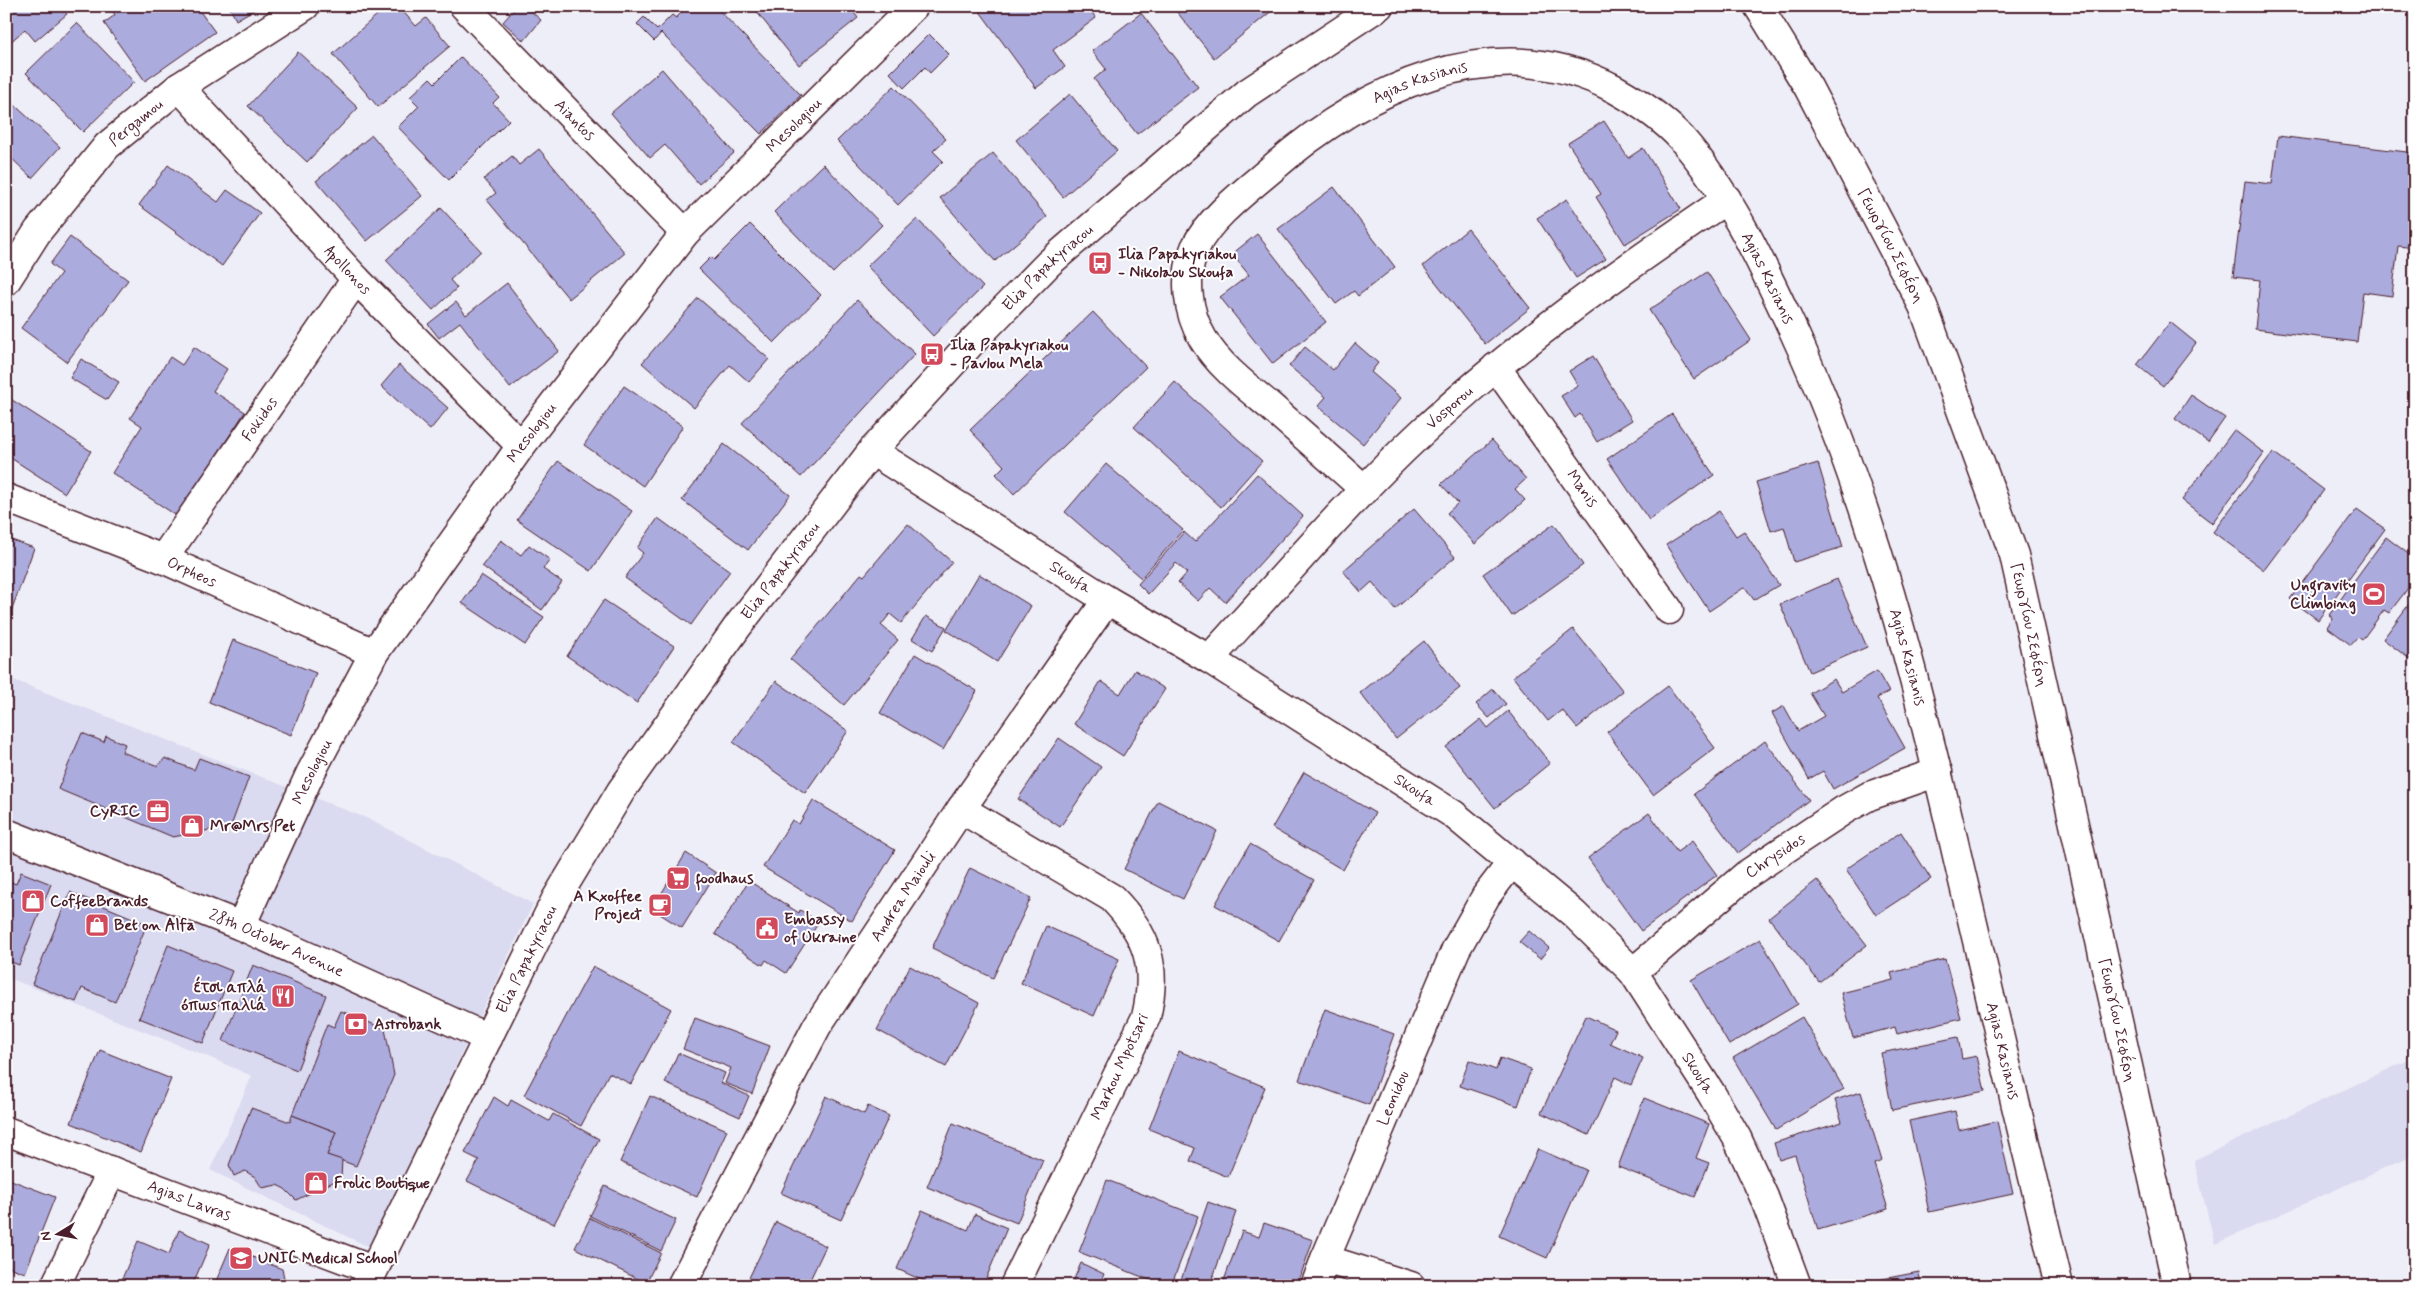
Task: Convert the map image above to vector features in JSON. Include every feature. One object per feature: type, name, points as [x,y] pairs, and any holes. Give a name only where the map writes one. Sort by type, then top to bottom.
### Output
[{"type":"street","name":"Pergamou","points":[[6,281],[38,230],[107,146],[179,88],[305,6]]},
{"type":"street","name":"Aiantos","points":[[464,6],[685,233]]},
{"type":"street","name":"Mesologiou","points":[[241,926],[310,774],[374,653],[521,446],[685,233],[914,6]]},
{"type":"street","name":"Elia Papakyriacou","points":[[370,1278],[556,899],[621,791],[738,626],[872,450],[1049,262],[1247,93],[1379,6]]},
{"type":"street","name":"Γεωργίου Σεφέρη","points":[[1758,6],[1808,87],[1924,306],[2014,555],[2177,1286]]},
{"type":"street","name":"Agias Kasianis","points":[[1366,490],[1250,389],[1219,359],[1202,339],[1188,295],[1187,279],[1197,242],[1208,228],[1240,196],[1295,148],[1341,116],[1390,90],[1420,78],[1450,70],[1481,65],[1538,65],[1570,71],[1604,84],[1662,118],[1683,140],[1727,199],[1766,272],[1810,368],[1844,454],[1886,573],[1938,772],[2059,1286]]},
{"type":"street","name":"Apollonos","points":[[179,88],[356,279],[521,446]]},
{"type":"street","name":"Vosporou","points":[[1209,659],[1420,433],[1496,367],[1604,283],[1727,199]]},
{"type":"street","name":"Fokidos","points":[[163,559],[356,279]]},
{"type":"street","name":"Manis","points":[[1496,367],[1669,610]]},
{"type":"street","name":"Skoufa","points":[[872,450],[1107,600],[1209,659],[1453,814],[1574,914],[1632,972],[1712,1093],[1737,1138],[1764,1197],[1797,1286]]},
{"type":"street","name":"Orpheos","points":[[6,498],[163,559],[374,653]]},
{"type":"street","name":"Andrea Maiouli","points":[[681,1286],[816,1026],[961,809],[1107,600]]},
{"type":"street","name":"Chrysidos","points":[[1632,972],[1746,875],[1844,810],[1877,793],[1938,772]]},
{"type":"street","name":"Markou Mpotsari","points":[[961,809],[1112,898],[1128,915],[1138,930],[1147,948],[1151,965],[1151,998],[1146,1017],[1014,1286]]},
{"type":"street","name":"28th October Avenue","points":[[6,833],[241,926],[488,1038]]},
{"type":"street","name":"Leonidou","points":[[1315,1286],[1456,949],[1486,896],[1512,862]]},
{"type":"street","name":"Agias Lavras","points":[[6,1131],[112,1171],[370,1278]]},
{"type":"street","points":[[55,1286],[112,1171]]},
{"type":"street","points":[[1325,1259],[1411,1286]]},
{"type":"shaded area","points":[[6,677],[371,820],[533,904],[369,1247],[210,1170],[252,1076],[204,1055],[6,977]]},
{"type":"shaded area","points":[[2415,1057],[2415,1154],[2215,1244],[2194,1160]]},
{"type":"building","points":[[6,6],[60,6],[67,14],[35,41],[25,29],[6,46]]},
{"type":"building","points":[[109,6],[196,6],[215,32],[145,81],[104,23],[115,15]]},
{"type":"building","points":[[229,6],[260,6],[236,20]]},
{"type":"building","points":[[387,6],[398,6],[416,26],[426,18],[450,46],[378,107],[333,54]]},
{"type":"building","points":[[517,6],[525,6],[541,20],[524,41],[503,22]]},
{"type":"building","points":[[688,6],[715,6],[801,95],[761,134],[661,33],[654,41],[637,24],[644,17],[657,30],[672,15],[676,18]]},
{"type":"building","points":[[762,6],[849,6],[858,18],[799,65],[756,11]]},
{"type":"building","points":[[976,6],[1087,6],[1096,18],[1053,50],[1065,67],[1036,88]]},
{"type":"building","points":[[1172,6],[1272,6],[1274,9],[1214,58]]},
{"type":"building","points":[[1141,13],[1198,87],[1137,134],[1094,79],[1106,69],[1092,51]]},
{"type":"building","points":[[77,23],[134,82],[83,132],[26,73]]},
{"type":"building","points":[[929,34],[949,54],[930,73],[925,67],[904,88],[890,73]]},
{"type":"building","points":[[298,52],[358,108],[307,162],[248,106]]},
{"type":"building","points":[[461,57],[499,97],[493,103],[509,120],[449,180],[398,127],[419,106],[410,97],[430,78],[435,83]]},
{"type":"building","points":[[662,69],[734,153],[699,184],[665,145],[650,158],[611,113]]},
{"type":"building","points":[[894,86],[946,139],[933,151],[943,161],[898,205],[837,141]]},
{"type":"building","points":[[1070,94],[1117,151],[1063,197],[1016,140]]},
{"type":"building","points":[[6,97],[60,147],[32,178],[6,153]]},
{"type":"building","points":[[1604,121],[1628,158],[1643,148],[1681,209],[1625,244],[1596,197],[1601,194],[1568,143]]},
{"type":"building","points":[[372,135],[422,196],[367,241],[316,181]]},
{"type":"building","points":[[2278,136],[2415,153],[2415,248],[2398,246],[2392,296],[2363,292],[2357,342],[2255,329],[2260,280],[2233,277],[2245,181],[2272,184]]},
{"type":"building","points":[[539,149],[625,253],[569,299],[487,200],[496,193],[484,179],[512,156],[519,165]]},
{"type":"building","points":[[993,153],[1047,217],[995,261],[940,198]]},
{"type":"building","points":[[823,164],[882,225],[833,273],[774,212]]},
{"type":"building","points":[[168,165],[218,202],[227,190],[260,213],[222,266],[139,205]]},
{"type":"building","points":[[1334,187],[1395,267],[1358,296],[1354,291],[1336,304],[1278,229]]},
{"type":"building","points":[[1567,199],[1606,259],[1576,278],[1537,218]]},
{"type":"building","points":[[441,208],[481,251],[450,280],[457,288],[433,310],[386,260]]},
{"type":"building","points":[[6,216],[12,220],[6,229]]},
{"type":"building","points":[[917,219],[983,287],[933,336],[867,266]]},
{"type":"building","points":[[750,224],[821,295],[774,343],[699,269],[711,257],[714,260]]},
{"type":"building","points":[[1468,229],[1530,308],[1485,344],[1423,266]]},
{"type":"building","points":[[1257,234],[1326,322],[1273,364],[1220,297],[1249,275],[1232,254]]},
{"type":"building","points":[[70,237],[128,280],[67,362],[21,328],[61,273],[50,264]]},
{"type":"building","points":[[1707,272],[1751,340],[1694,379],[1649,310]]},
{"type":"building","points":[[507,283],[559,351],[510,388],[460,322],[439,338],[428,324],[456,302],[466,315]]},
{"type":"building","points":[[698,298],[769,359],[749,382],[730,365],[694,408],[642,363]]},
{"type":"building","points":[[857,300],[915,354],[801,477],[742,423]]},
{"type":"building","points":[[1093,312],[1146,367],[1014,494],[996,474],[1004,466],[970,430]]},
{"type":"building","points":[[2170,322],[2196,343],[2163,386],[2137,365]]},
{"type":"building","points":[[1355,343],[1378,363],[1371,372],[1401,398],[1363,444],[1318,406],[1326,397],[1289,366],[1305,347],[1333,370]]},
{"type":"building","points":[[194,347],[227,369],[213,391],[245,412],[177,516],[112,473],[142,426],[130,418],[170,357],[182,365]]},
{"type":"building","points":[[1593,356],[1632,420],[1597,442],[1580,414],[1575,418],[1561,396],[1578,386],[1569,371]]},
{"type":"building","points":[[81,359],[119,382],[107,400],[70,378]]},
{"type":"building","points":[[399,365],[448,408],[430,430],[381,386]]},
{"type":"building","points":[[1175,382],[1262,461],[1221,507],[1134,427]]},
{"type":"building","points":[[624,386],[683,426],[643,486],[584,445]]},
{"type":"building","points":[[2191,395],[2225,418],[2208,442],[2175,419]]},
{"type":"building","points":[[6,396],[91,451],[65,493],[6,455]]},
{"type":"building","points":[[1672,414],[1714,475],[1649,520],[1607,459]]},
{"type":"building","points":[[2234,430],[2264,453],[2212,523],[2182,500]]},
{"type":"building","points":[[1492,440],[1526,479],[1515,489],[1525,500],[1475,544],[1447,513],[1458,503],[1441,484]]},
{"type":"building","points":[[724,444],[790,495],[748,550],[682,500]]},
{"type":"building","points":[[2273,452],[2324,490],[2264,570],[2213,532]]},
{"type":"building","points":[[558,461],[632,511],[591,571],[517,520]]},
{"type":"building","points":[[1818,463],[1843,547],[1794,562],[1784,527],[1771,531],[1756,482]]},
{"type":"building","points":[[1106,464],[1183,530],[1141,578],[1065,512]]},
{"type":"building","points":[[1257,474],[1303,516],[1225,602],[1210,588],[1198,601],[1178,583],[1187,573],[1176,563],[1148,594],[1138,584],[1184,532],[1195,542]]},
{"type":"building","points":[[1414,509],[1455,557],[1395,609],[1372,582],[1361,592],[1343,571]]},
{"type":"building","points":[[2357,509],[2385,529],[2318,620],[2290,599]]},
{"type":"building","points":[[1719,511],[1736,536],[1744,531],[1779,585],[1754,600],[1745,587],[1709,611],[1666,545]]},
{"type":"building","points":[[658,518],[730,571],[691,625],[625,578],[643,553],[637,548]]},
{"type":"building","points":[[908,524],[952,562],[901,623],[890,614],[881,625],[898,640],[844,705],[790,659],[861,574],[864,576]]},
{"type":"building","points":[[1554,524],[1583,565],[1512,616],[1483,574]]},
{"type":"building","name":"Ungravity Climbing","points":[[2386,537],[2415,559],[2415,579],[2389,613],[2384,610],[2362,640],[2358,637],[2351,645],[2327,627],[2333,618],[2329,615]]},
{"type":"building","points":[[6,538],[34,548],[8,620],[6,620]]},
{"type":"building","points":[[501,540],[521,555],[529,545],[550,560],[543,569],[562,582],[542,610],[482,566]]},
{"type":"building","points":[[979,574],[1031,606],[997,662],[946,630]]},
{"type":"building","points":[[481,575],[544,617],[525,645],[462,603]]},
{"type":"building","points":[[1837,579],[1867,647],[1810,672],[1780,604]]},
{"type":"building","points":[[2415,596],[2415,663],[2383,639]]},
{"type":"building","points":[[604,600],[674,646],[637,703],[567,656]]},
{"type":"building","points":[[926,616],[946,627],[932,651],[912,639]]},
{"type":"building","points":[[1573,629],[1623,691],[1577,728],[1562,710],[1548,721],[1513,677]]},
{"type":"building","points":[[233,640],[316,673],[291,735],[209,702]]},
{"type":"building","points":[[1424,641],[1460,688],[1396,739],[1360,693]]},
{"type":"building","points":[[915,654],[977,691],[943,750],[880,713]]},
{"type":"building","points":[[1135,670],[1165,689],[1123,756],[1074,724],[1101,681],[1120,694]]},
{"type":"building","points":[[1877,671],[1889,692],[1877,698],[1905,748],[1833,789],[1823,771],[1809,779],[1772,713],[1784,706],[1798,731],[1824,716],[1810,693],[1834,679],[1842,692]]},
{"type":"building","points":[[776,681],[848,731],[805,793],[733,742]]},
{"type":"building","points":[[1668,686],[1715,748],[1653,795],[1607,732]]},
{"type":"building","points":[[1493,689],[1506,704],[1489,718],[1476,704]]},
{"type":"building","points":[[1508,711],[1550,763],[1495,808],[1446,747],[1481,719],[1488,728]]},
{"type":"building","points":[[82,733],[104,742],[106,736],[125,744],[122,752],[158,766],[165,758],[194,770],[199,758],[249,777],[231,826],[173,837],[58,789]]},
{"type":"building","points":[[1059,738],[1101,767],[1060,827],[1018,799]]},
{"type":"building","points":[[1765,741],[1809,800],[1738,853],[1694,794]]},
{"type":"building","points":[[1304,772],[1375,813],[1343,870],[1272,828]]},
{"type":"building","points":[[813,800],[895,850],[852,921],[763,867],[792,820],[799,824]]},
{"type":"building","points":[[1158,801],[1217,831],[1183,899],[1124,869]]},
{"type":"building","points":[[1649,813],[1677,852],[1692,841],[1717,875],[1641,931],[1588,858]]},
{"type":"building","points":[[1901,832],[1931,879],[1876,915],[1846,869]]},
{"type":"building","points":[[1250,844],[1314,880],[1279,941],[1215,905]]},
{"type":"building","points":[[686,853],[716,873],[682,928],[652,909]]},
{"type":"building","points":[[970,868],[1031,898],[993,978],[932,948]]},
{"type":"building","points":[[21,872],[51,884],[19,965],[6,960],[6,880],[16,884]]},
{"type":"building","points":[[1817,880],[1867,945],[1819,982],[1769,918]]},
{"type":"building","name":"Embassy of Ukraine","points":[[749,881],[799,913],[800,910],[819,922],[786,973],[766,960],[763,965],[715,934]]},
{"type":"building","points":[[70,892],[147,924],[115,1002],[82,988],[76,1002],[32,984]]},
{"type":"building","points":[[1046,926],[1119,959],[1094,1016],[1021,983]]},
{"type":"building","points":[[1529,931],[1549,948],[1540,959],[1519,942]]},
{"type":"building","points":[[1760,939],[1798,1004],[1729,1045],[1691,980]]},
{"type":"building","points":[[168,945],[232,971],[203,1043],[139,1018]]},
{"type":"building","points":[[1945,959],[1961,1018],[1897,1034],[1895,1027],[1853,1038],[1841,993],[1893,980],[1891,973]]},
{"type":"building","points":[[253,965],[326,995],[297,1070],[223,1041]]},
{"type":"building","points":[[593,966],[671,1009],[631,1084],[609,1073],[581,1126],[524,1095]]},
{"type":"building","points":[[910,966],[979,1003],[946,1067],[877,1030]]},
{"type":"building","points":[[1325,1009],[1394,1034],[1369,1105],[1299,1080]]},
{"type":"building","points":[[341,1011],[385,1029],[394,1075],[356,1166],[327,1155],[336,1132],[292,1115],[327,1024],[334,1027]]},
{"type":"building","points":[[1586,1016],[1616,1030],[1610,1043],[1643,1058],[1631,1085],[1615,1077],[1589,1135],[1541,1113]]},
{"type":"building","points":[[1802,1017],[1844,1089],[1776,1130],[1733,1058]]},
{"type":"building","points":[[695,1018],[770,1046],[752,1094],[725,1083],[731,1068],[683,1049]]},
{"type":"building","points":[[1958,1037],[1962,1059],[1977,1056],[1985,1091],[1892,1110],[1881,1053]]},
{"type":"building","points":[[100,1050],[171,1079],[141,1152],[71,1123]]},
{"type":"building","points":[[1179,1051],[1265,1087],[1228,1177],[1190,1161],[1195,1148],[1149,1129]]},
{"type":"building","points":[[678,1053],[725,1073],[721,1083],[749,1096],[740,1117],[665,1083]]},
{"type":"building","points":[[1500,1058],[1531,1069],[1518,1106],[1460,1086],[1469,1060],[1496,1070]]},
{"type":"building","points":[[1861,1092],[1882,1161],[1874,1164],[1888,1209],[1818,1230],[1795,1155],[1779,1160],[1774,1143],[1842,1122],[1835,1100]]},
{"type":"building","points":[[650,1096],[727,1130],[697,1197],[620,1162]]},
{"type":"building","points":[[826,1096],[864,1114],[868,1106],[889,1116],[841,1220],[781,1193]]},
{"type":"building","points":[[494,1097],[508,1106],[511,1100],[549,1121],[553,1114],[599,1139],[554,1224],[467,1181],[479,1160],[465,1153]]},
{"type":"building","points":[[1644,1098],[1709,1124],[1696,1158],[1709,1163],[1695,1197],[1618,1167]]},
{"type":"building","points":[[251,1108],[290,1122],[292,1115],[336,1132],[327,1155],[342,1160],[341,1178],[296,1200],[285,1189],[277,1185],[262,1188],[255,1177],[245,1171],[234,1176],[229,1165]]},
{"type":"building","points":[[1955,1111],[1959,1130],[1997,1121],[2013,1194],[1929,1212],[1909,1121]]},
{"type":"building","points":[[953,1123],[1043,1160],[1017,1223],[927,1187]]},
{"type":"building","points":[[1538,1149],[1586,1170],[1547,1258],[1499,1236]]},
{"type":"building","points":[[6,1178],[55,1197],[25,1273],[6,1266]]},
{"type":"building","points":[[1107,1180],[1198,1216],[1171,1286],[1165,1286],[1079,1252]]},
{"type":"building","points":[[605,1186],[676,1220],[661,1251],[590,1216]]},
{"type":"building","points":[[1208,1202],[1236,1212],[1210,1286],[1179,1286]]},
{"type":"building","points":[[922,1210],[968,1230],[975,1214],[1007,1228],[983,1286],[935,1286],[897,1269]]},
{"type":"building","points":[[590,1218],[661,1253],[646,1283],[575,1248]]},
{"type":"building","points":[[776,1222],[826,1246],[807,1286],[745,1286]]},
{"type":"building","points":[[1264,1223],[1313,1240],[1297,1286],[1222,1286],[1242,1231],[1259,1237]]},
{"type":"building","points":[[179,1230],[210,1244],[192,1286],[119,1286],[138,1241],[169,1254]]},
{"type":"building","name":"UNIC Medical School","points":[[230,1248],[282,1269],[286,1286],[214,1286]]},
{"type":"building","points":[[1081,1263],[1104,1274],[1099,1286],[1071,1286]]},
{"type":"building","points":[[1919,1272],[1921,1286],[1857,1286],[1856,1284]]},
{"type":"building","points":[[2027,1282],[2027,1286],[2009,1286]]},
{"type":"place","name":"Ilia Papakyriakou - Nikolaou Skoufa","points":[[1100,263]]},
{"type":"place","name":"Ilia Papakyriakou - Pavlou Mela","points":[[932,354]]},
{"type":"place","name":"Ungravity Climbing","points":[[2374,594]]},
{"type":"place","name":"CyRIC","points":[[158,811]]},
{"type":"place","name":"Mr@Mrs Pet","points":[[192,826]]},
{"type":"place","name":"foodhaus","points":[[678,878]]},
{"type":"place","name":"CoffeeBrands","points":[[33,901]]},
{"type":"place","name":"A Kxoffee Project","points":[[660,905]]},
{"type":"place","name":"Bet on Alfa","points":[[97,925]]},
{"type":"place","name":"Embassy of Ukraine","points":[[767,928]]},
{"type":"place","name":"έτσι απλά όπωs παλιά","points":[[283,996]]},
{"type":"place","name":"Astrobank","points":[[356,1024]]},
{"type":"place","name":"Frolic Boutique","points":[[316,1183]]},
{"type":"place","name":"UNIC Medical School","points":[[241,1258]]}]
